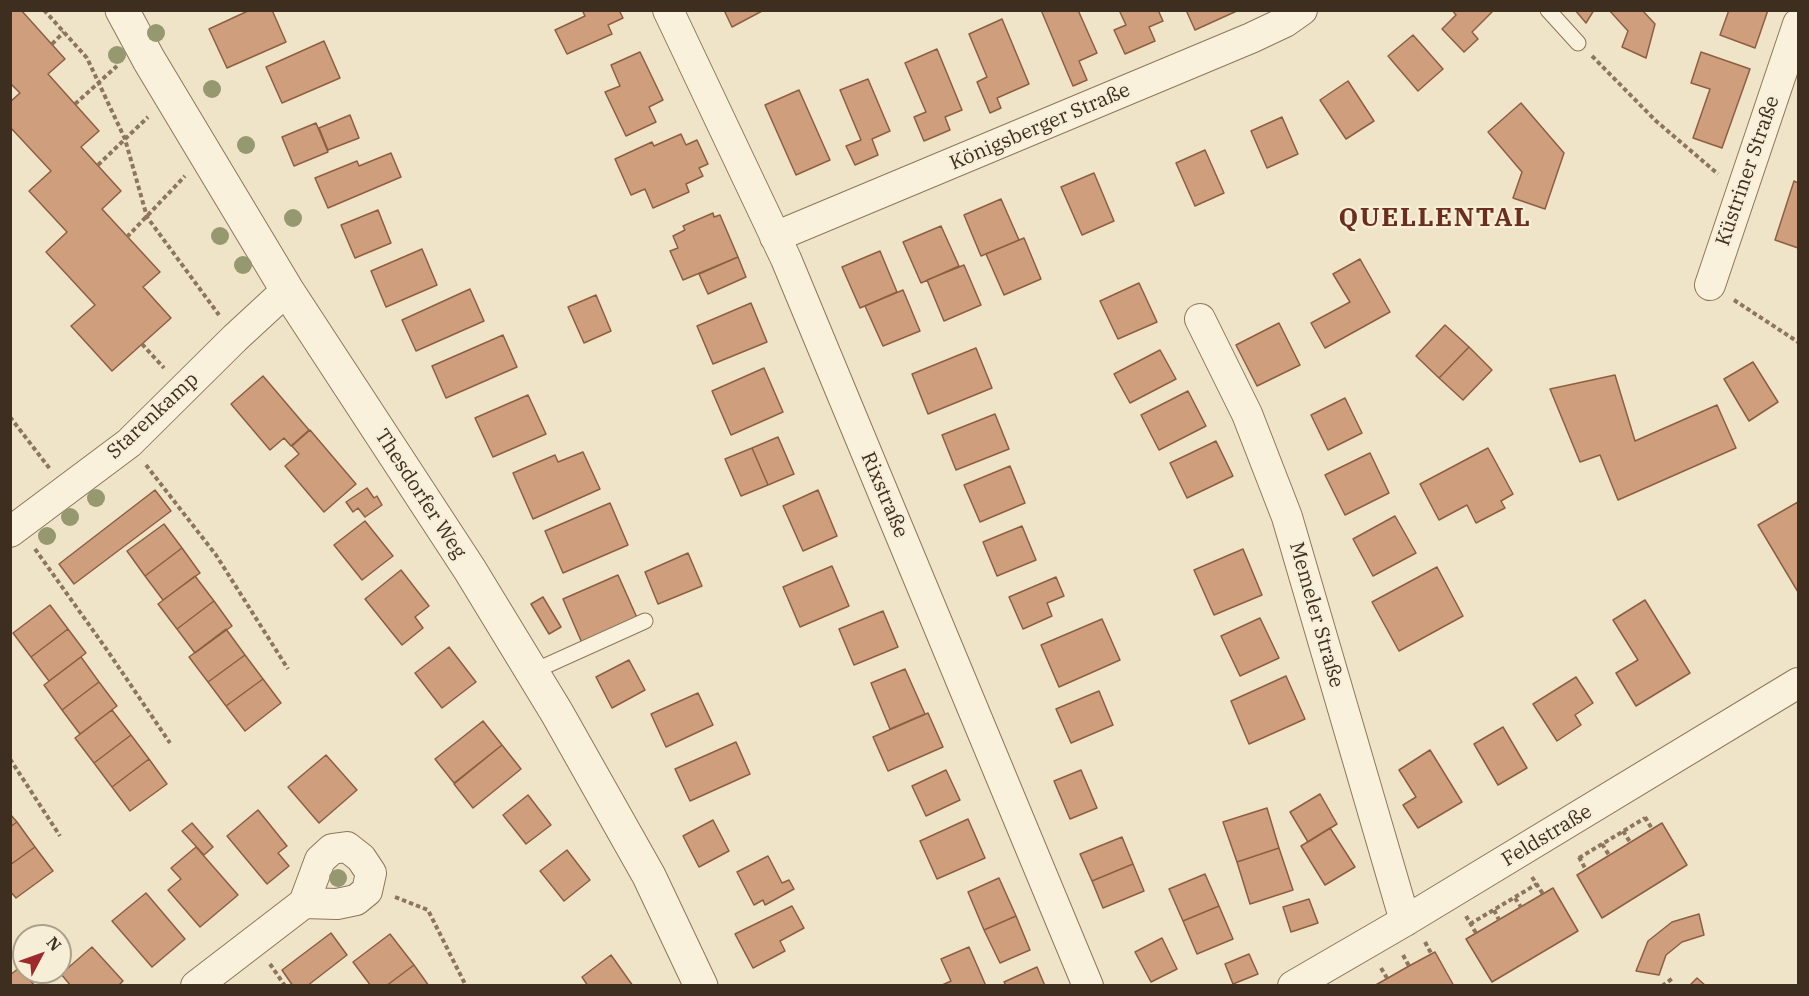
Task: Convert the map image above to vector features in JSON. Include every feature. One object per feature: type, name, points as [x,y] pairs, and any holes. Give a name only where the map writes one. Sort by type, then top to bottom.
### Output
[{"type":"street","name":"Thesdorfer Weg","points":[[122,10],[149,60],[286,290],[470,570],[557,713],[649,876],[701,986]]},
{"type":"street","name":"Rixstraße","points":[[668,10],[791,270],[1088,986]]},
{"type":"street","name":"Königsberger Straße","points":[[776,237],[1251,38],[1285,22],[1302,10]]},
{"type":"street","name":"Küstriner Straße","points":[[1710,285],[1798,24]]},
{"type":"street","name":"Starenkamp","points":[[14,530],[129,443],[286,290]]},
{"type":"street","name":"Memeler Straße","points":[[1200,319],[1247,414],[1287,517],[1405,921]]},
{"type":"street","name":"Feldstraße","points":[[1293,986],[1405,921],[1798,683]]},
{"type":"street","points":[[196,986],[304,903]]},
{"type":"lane","points":[[1548,10],[1578,43]]},
{"type":"lane","points":[[532,672],[645,621]]},
{"type":"path","points":[[44,10],[87,58],[125,140],[147,217],[220,316]]},
{"type":"path","points":[[52,44],[64,32]]},
{"type":"path","points":[[1578,43],[1656,121],[1740,193]]},
{"type":"path","points":[[75,104],[121,62]]},
{"type":"path","points":[[98,165],[156,111]]},
{"type":"path","points":[[127,237],[191,169]]},
{"type":"path","points":[[1710,285],[1798,342]]},
{"type":"path","points":[[142,344],[165,370]]},
{"type":"path","points":[[10,417],[65,492]]},
{"type":"path","points":[[129,443],[216,555],[288,669]]},
{"type":"path","points":[[14,530],[107,650],[170,743]]},
{"type":"path","points":[[10,759],[60,836]]},
{"type":"path","points":[[1579,858],[1646,818]]},
{"type":"path","points":[[1623,831],[1630,843]]},
{"type":"path","points":[[1602,844],[1609,855]]},
{"type":"path","points":[[1470,924],[1537,884]]},
{"type":"path","points":[[393,896],[428,910],[466,986]]},
{"type":"path","points":[[1515,898],[1521,907]]},
{"type":"path","points":[[1494,910],[1499,920]]},
{"type":"path","points":[[1662,986],[1673,978]]},
{"type":"building","points":[[10,10],[21,10],[65,59],[48,74],[99,131],[81,147],[121,191],[102,209],[160,272],[143,287],[171,318],[112,371],[71,326],[95,305],[46,252],[67,232],[29,191],[51,171],[10,127],[10,102],[20,93],[10,83]]},
{"type":"building","points":[[250,10],[272,10],[286,42],[227,68],[209,29]]},
{"type":"building","points":[[582,10],[619,10],[623,18],[608,25],[612,34],[567,54],[555,30],[585,16]]},
{"type":"building","points":[[724,10],[764,10],[732,27]]},
{"type":"building","points":[[1041,10],[1078,10],[1097,53],[1079,61],[1087,80],[1073,86]]},
{"type":"building","points":[[1119,10],[1158,10],[1163,21],[1149,27],[1155,41],[1125,54],[1114,30],[1126,25]]},
{"type":"building","points":[[1186,10],[1239,10],[1195,30]]},
{"type":"building","points":[[1452,10],[1494,10],[1472,32],[1478,39],[1464,52],[1442,29],[1456,15]]},
{"type":"building","points":[[1575,10],[1594,10],[1586,23]]},
{"type":"building","points":[[1609,10],[1642,10],[1655,24],[1646,58],[1622,47],[1628,31]]},
{"type":"building","points":[[1729,10],[1768,10],[1755,48],[1720,35]]},
{"type":"building","points":[[1002,19],[1029,84],[997,98],[1001,108],[990,113],[977,82],[987,77],[969,34]]},
{"type":"building","points":[[1413,35],[1443,69],[1418,91],[1388,56]]},
{"type":"building","points":[[324,41],[340,78],[282,103],[266,67]]},
{"type":"building","points":[[937,49],[962,110],[945,117],[950,130],[924,141],[914,117],[926,112],[905,63]]},
{"type":"building","points":[[640,52],[663,100],[649,107],[656,122],[626,136],[605,92],[620,86],[611,65]]},
{"type":"building","points":[[1701,52],[1750,69],[1722,148],[1693,138],[1710,89],[1691,83]]},
{"type":"building","points":[[868,79],[890,131],[872,139],[878,155],[855,165],[846,146],[861,140],[840,90]]},
{"type":"building","points":[[1348,81],[1374,121],[1346,139],[1320,100]]},
{"type":"building","points":[[799,90],[830,160],[796,175],[765,105]]},
{"type":"building","points":[[1521,103],[1564,153],[1545,209],[1513,198],[1522,172],[1488,132]]},
{"type":"building","points":[[350,115],[359,138],[328,150],[319,128]]},
{"type":"building","points":[[1282,117],[1298,154],[1267,168],[1251,131]]},
{"type":"building","points":[[316,123],[328,152],[294,166],[282,137]]},
{"type":"building","points":[[681,134],[686,145],[697,140],[708,164],[699,168],[703,176],[686,184],[689,192],[653,208],[645,189],[631,195],[615,159],[652,142],[654,146]]},
{"type":"building","points":[[1205,150],[1224,193],[1195,206],[1176,163]]},
{"type":"building","points":[[391,153],[401,177],[328,208],[315,178],[357,161],[359,166]]},
{"type":"building","points":[[1094,173],[1114,221],[1082,235],[1061,187]]},
{"type":"building","points":[[1794,181],[1798,183],[1798,248],[1775,240]]},
{"type":"building","points":[[1001,199],[1019,240],[981,256],[964,215]]},
{"type":"building","points":[[378,210],[391,243],[355,258],[341,225]]},
{"type":"building","points":[[713,213],[714,217],[720,215],[738,257],[683,280],[670,251],[678,248],[673,236],[685,230],[683,226]]},
{"type":"building","points":[[941,226],[959,266],[921,283],[903,242]]},
{"type":"building","points":[[1024,238],[1041,279],[1004,295],[986,254]]},
{"type":"building","points":[[422,249],[437,285],[386,307],[371,271]]},
{"type":"building","points":[[880,251],[897,292],[860,308],[842,267]]},
{"type":"building","points":[[738,257],[746,277],[708,294],[699,274]]},
{"type":"building","points":[[1360,259],[1390,312],[1325,348],[1311,323],[1350,302],[1333,274]]},
{"type":"building","points":[[964,265],[981,305],[944,321],[927,280]]},
{"type":"building","points":[[1139,283],[1157,322],[1118,339],[1100,301]]},
{"type":"building","points":[[470,289],[484,321],[416,351],[402,320]]},
{"type":"building","points":[[903,290],[920,331],[883,346],[865,306]]},
{"type":"building","points":[[596,295],[611,331],[584,343],[568,307]]},
{"type":"building","points":[[751,303],[767,342],[713,364],[697,326]]},
{"type":"building","points":[[1279,323],[1300,365],[1257,386],[1236,345]]},
{"type":"building","points":[[1445,325],[1469,347],[1439,378],[1416,356]]},
{"type":"building","points":[[503,335],[517,367],[446,398],[432,366]]},
{"type":"building","points":[[1469,347],[1492,370],[1463,400],[1439,378]]},
{"type":"building","points":[[976,348],[992,388],[928,414],[912,374]]},
{"type":"building","points":[[1160,350],[1176,379],[1130,403],[1114,374]]},
{"type":"building","points":[[1753,362],[1778,402],[1749,421],[1724,379]]},
{"type":"building","points":[[764,368],[783,412],[731,435],[712,391]]},
{"type":"building","points":[[1615,375],[1635,441],[1717,405],[1736,448],[1618,500],[1600,455],[1580,462],[1550,389]]},
{"type":"building","points":[[263,376],[309,430],[291,446],[284,438],[270,450],[231,404]]},
{"type":"building","points":[[1188,391],[1206,426],[1159,450],[1141,415]]},
{"type":"building","points":[[528,395],[546,434],[493,457],[475,418]]},
{"type":"building","points":[[1345,398],[1362,433],[1328,450],[1311,415]]},
{"type":"building","points":[[995,414],[1009,449],[956,470],[942,435]]},
{"type":"building","points":[[310,430],[356,484],[324,512],[285,466],[299,454],[292,446]]},
{"type":"building","points":[[778,437],[794,474],[768,485],[752,448]]},
{"type":"building","points":[[1216,441],[1233,476],[1187,498],[1170,463]]},
{"type":"building","points":[[752,448],[768,485],[741,496],[725,459]]},
{"type":"building","points":[[1488,448],[1513,494],[1501,501],[1505,508],[1476,523],[1467,505],[1439,520],[1420,484]]},
{"type":"building","points":[[583,452],[600,489],[533,519],[513,473],[555,455],[558,462]]},
{"type":"building","points":[[1370,453],[1389,493],[1345,515],[1325,475]]},
{"type":"building","points":[[1010,466],[1025,503],[980,522],[964,485]]},
{"type":"building","points":[[367,488],[374,498],[377,496],[382,505],[365,517],[358,508],[353,512],[346,502]]},
{"type":"building","points":[[155,490],[171,511],[74,584],[59,564]]},
{"type":"building","points":[[818,490],[837,536],[803,551],[783,506]]},
{"type":"building","points":[[1798,502],[1798,592],[1758,525]]},
{"type":"building","points":[[610,503],[628,545],[563,573],[545,531]]},
{"type":"building","points":[[1395,516],[1416,553],[1373,576],[1353,539]]},
{"type":"building","points":[[365,521],[393,556],[362,580],[334,545]]},
{"type":"building","points":[[164,524],[182,548],[145,576],[127,551]]},
{"type":"building","points":[[1022,526],[1036,560],[997,576],[983,542]]},
{"type":"building","points":[[182,548],[200,573],[163,600],[145,576]]},
{"type":"building","points":[[1243,549],[1262,595],[1214,615],[1194,570]]},
{"type":"building","points":[[688,553],[702,586],[658,604],[645,572]]},
{"type":"building","points":[[832,566],[849,606],[800,627],[783,587]]},
{"type":"building","points":[[1437,567],[1463,616],[1399,651],[1372,602]]},
{"type":"building","points":[[401,570],[429,606],[415,617],[423,628],[402,645],[365,599]]},
{"type":"building","points":[[618,575],[638,620],[582,643],[563,599]]},
{"type":"building","points":[[195,576],[214,601],[177,629],[158,604]]},
{"type":"building","points":[[1056,577],[1064,596],[1047,603],[1052,616],[1023,629],[1009,597]]},
{"type":"building","points":[[543,597],[561,627],[549,634],[531,604]]},
{"type":"building","points":[[1645,600],[1690,673],[1636,706],[1616,673],[1638,660],[1613,620]]},
{"type":"building","points":[[214,601],[232,626],[195,653],[177,629]]},
{"type":"building","points":[[50,605],[68,629],[31,657],[13,633]]},
{"type":"building","points":[[883,611],[898,647],[854,665],[839,629]]},
{"type":"building","points":[[1260,618],[1279,658],[1240,676],[1221,636]]},
{"type":"building","points":[[1102,619],[1120,660],[1059,687],[1041,645]]},
{"type":"building","points":[[68,629],[86,653],[49,681],[31,657]]},
{"type":"building","points":[[226,629],[245,655],[208,682],[189,657]]},
{"type":"building","points":[[449,647],[476,682],[442,708],[415,673]]},
{"type":"building","points":[[245,655],[263,679],[226,706],[208,682]]},
{"type":"building","points":[[81,657],[99,682],[62,710],[44,685]]},
{"type":"building","points":[[629,660],[645,690],[612,708],[596,677]]},
{"type":"building","points":[[905,669],[925,714],[890,729],[871,683]]},
{"type":"building","points":[[1286,676],[1305,719],[1249,744],[1231,701]]},
{"type":"building","points":[[1576,677],[1593,703],[1575,715],[1581,725],[1557,741],[1533,704]]},
{"type":"building","points":[[263,679],[281,703],[245,731],[226,706]]},
{"type":"building","points":[[99,682],[117,706],[80,734],[62,710]]},
{"type":"building","points":[[1099,691],[1113,725],[1071,743],[1056,709]]},
{"type":"building","points":[[698,693],[713,725],[666,747],[651,714]]},
{"type":"building","points":[[112,710],[131,735],[94,763],[75,738]]},
{"type":"building","points":[[928,713],[943,747],[888,771],[873,737]]},
{"type":"building","points":[[483,721],[502,745],[454,783],[435,759]]},
{"type":"building","points":[[1503,727],[1527,768],[1498,785],[1474,744]]},
{"type":"building","points":[[131,735],[149,759],[112,787],[94,763]]},
{"type":"building","points":[[736,742],[750,774],[690,801],[675,769]]},
{"type":"building","points":[[502,745],[521,769],[473,808],[454,784]]},
{"type":"building","points":[[1430,750],[1462,802],[1418,828],[1403,805],[1416,797],[1399,770]]},
{"type":"building","points":[[326,755],[357,790],[319,823],[288,787]]},
{"type":"building","points":[[149,759],[167,784],[130,811],[112,787]]},
{"type":"building","points":[[946,770],[960,800],[926,816],[912,786]]},
{"type":"building","points":[[1081,770],[1097,808],[1070,819],[1054,781]]},
{"type":"building","points":[[1320,794],[1337,824],[1308,842],[1290,812]]},
{"type":"building","points":[[528,795],[551,825],[526,844],[503,815]]},
{"type":"building","points":[[1267,808],[1279,848],[1237,862],[1223,822]]},
{"type":"building","points":[[258,810],[287,846],[278,853],[289,866],[267,884],[227,836]]},
{"type":"building","points":[[10,814],[17,822],[10,827]]},
{"type":"building","points":[[968,819],[985,858],[937,879],[920,841]]},
{"type":"building","points":[[713,820],[729,851],[699,867],[683,836]]},
{"type":"building","points":[[17,822],[35,847],[10,865],[10,827]]},
{"type":"building","points":[[192,823],[213,847],[204,855],[182,831]]},
{"type":"building","points":[[1662,823],[1687,865],[1602,918],[1577,875]]},
{"type":"building","points":[[1330,828],[1355,867],[1325,885],[1301,846]]},
{"type":"building","points":[[1122,837],[1133,864],[1092,881],[1080,854]]},
{"type":"building","points":[[35,847],[53,871],[16,898],[10,891],[10,865]]},
{"type":"building","points":[[196,847],[238,895],[200,927],[168,890],[181,879],[171,868]]},
{"type":"building","points":[[1279,848],[1293,890],[1250,904],[1237,862]]},
{"type":"building","points":[[567,850],[590,880],[564,901],[540,871]]},
{"type":"building","points":[[768,856],[782,883],[789,880],[794,889],[765,905],[763,900],[754,905],[737,872]]},
{"type":"building","points":[[1133,864],[1144,891],[1103,908],[1092,881]]},
{"type":"building","points":[[1205,874],[1219,906],[1183,921],[1169,889]]},
{"type":"building","points":[[999,878],[1016,916],[984,930],[968,892]]},
{"type":"building","points":[[1553,888],[1578,931],[1492,982],[1466,939]]},
{"type":"building","points":[[146,893],[185,939],[152,967],[112,921]]},
{"type":"building","points":[[1309,899],[1318,923],[1291,932],[1283,907]]},
{"type":"building","points":[[792,906],[804,928],[780,941],[785,951],[753,968],[735,934]]},
{"type":"building","points":[[1219,906],[1233,939],[1197,954],[1183,921]]},
{"type":"building","points":[[1699,914],[1704,935],[1682,942],[1666,955],[1659,975],[1636,971],[1648,941],[1672,922]]},
{"type":"building","points":[[1016,916],[1030,950],[1000,963],[984,930]]},
{"type":"building","points":[[331,933],[347,955],[307,986],[293,986],[282,970]]},
{"type":"building","points":[[390,934],[414,965],[386,986],[371,986],[353,962]]},
{"type":"building","points":[[1162,938],[1177,969],[1151,982],[1135,952]]},
{"type":"building","points":[[92,947],[123,981],[118,986],[71,986],[72,964]]},
{"type":"building","points":[[969,947],[986,986],[940,986],[951,981],[941,959]]},
{"type":"building","points":[[1435,952],[1454,986],[1374,986],[1409,966]]},
{"type":"building","points":[[1249,954],[1258,974],[1233,984],[1225,964]]},
{"type":"building","points":[[611,955],[633,986],[588,986],[582,977]]},
{"type":"building","points":[[414,965],[429,986],[386,986]]},
{"type":"building","points":[[1037,967],[1045,986],[1006,986],[1004,982]]},
{"type":"building","points":[[12,973],[12,984],[33,984],[35,986],[10,986]]},
{"type":"building","points":[[1697,978],[1706,986],[1693,986],[1691,984]]},
{"type":"district","name":"QUELLENTAL","points":[[1435,218]]}]
